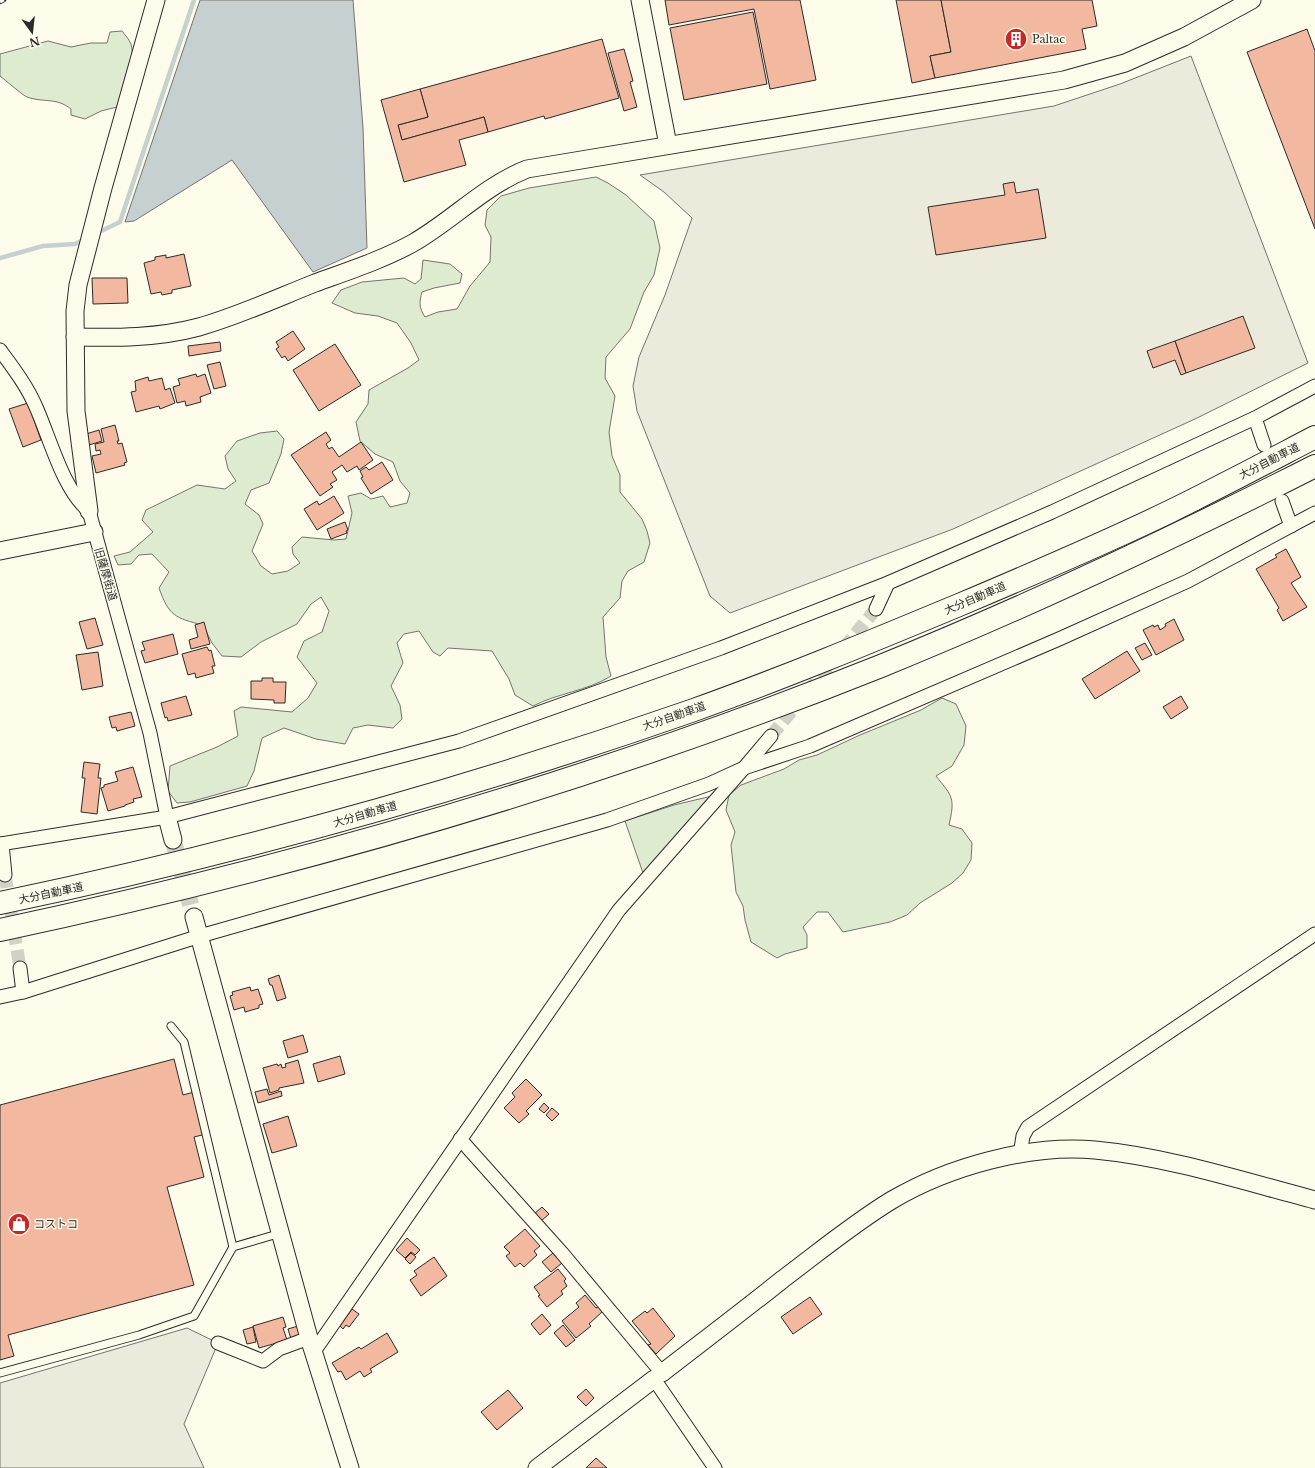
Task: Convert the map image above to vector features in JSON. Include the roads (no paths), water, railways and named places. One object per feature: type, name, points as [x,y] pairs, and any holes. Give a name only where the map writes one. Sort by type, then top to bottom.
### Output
[{"type":"highway","name":"大分自動車道","points":[[0,903],[100,882],[347,819],[524,767],[693,710],[871,642],[1050,566],[1171,511],[1315,437]]},
{"type":"highway","points":[[0,943],[48,931],[174,892],[355,843],[532,792],[703,733],[880,666],[1059,590],[1181,534],[1315,466]]},
{"type":"highway","points":[[0,930],[174,892]]},
{"type":"street","points":[[89,511],[76,411],[76,305],[82,263],[156,0]]},
{"type":"street","points":[[640,0],[668,145]]},
{"type":"street","points":[[75,337],[134,337],[198,327],[382,257],[412,243],[434,230],[482,193],[508,176],[527,169],[1064,80],[1126,63],[1184,37],[1252,0]]},
{"type":"street","points":[[0,350],[23,379],[36,406],[70,488],[78,502],[89,511]]},
{"type":"street","points":[[5,875],[1,844],[167,817],[459,741],[721,648],[888,583],[1052,512],[1256,418],[1315,386]]},
{"type":"street","points":[[1256,418],[1264,445]]},
{"type":"street","points":[[1282,501],[1291,526]]},
{"type":"street","name":"旧薩摩街道","points":[[89,511],[150,733],[167,817]]},
{"type":"street","points":[[0,997],[23,992],[200,936],[607,820],[709,784],[744,768],[810,746],[1059,639],[1188,580],[1315,513]]},
{"type":"street","points":[[0,551],[94,532]]},
{"type":"street","points":[[876,609],[888,583]]},
{"type":"street","points":[[218,1343],[263,1361],[279,1349],[312,1344],[460,1139],[619,910],[744,768],[770,736]]},
{"type":"street","points":[[167,817],[173,840]]},
{"type":"street","points":[[194,916],[312,1344],[350,1468]]},
{"type":"street","points":[[1020,1154],[1023,1136],[1028,1127],[1315,934]]},
{"type":"street","points":[[20,968],[23,992]]},
{"type":"street","points":[[460,1139],[562,1253],[658,1376],[716,1468]]},
{"type":"street","points":[[537,1468],[819,1252],[894,1199],[936,1178],[1003,1157],[1042,1151],[1094,1150],[1156,1160],[1315,1200]]},
{"type":"lane","points":[[0,1373],[139,1335],[194,1316],[233,1247],[184,1042],[171,1026]]},
{"type":"lane","points":[[233,1247],[281,1233]]},
{"type":"waterway","points":[[95,234],[120,222],[194,0]]},
{"type":"waterway","points":[[0,258],[43,246],[75,244],[85,239]]},
{"type":"tunnel","points":[[771,736],[876,609]]},
{"type":"tunnel","points":[[173,840],[194,917]]},
{"type":"tunnel","points":[[5,875],[20,968]]},
{"type":"railway","points":[[0,2],[4,0]]},
{"type":"place","name":"Paltac","points":[[1016,39]]},
{"type":"place","name":"コストコ","points":[[19,1224]]}]
